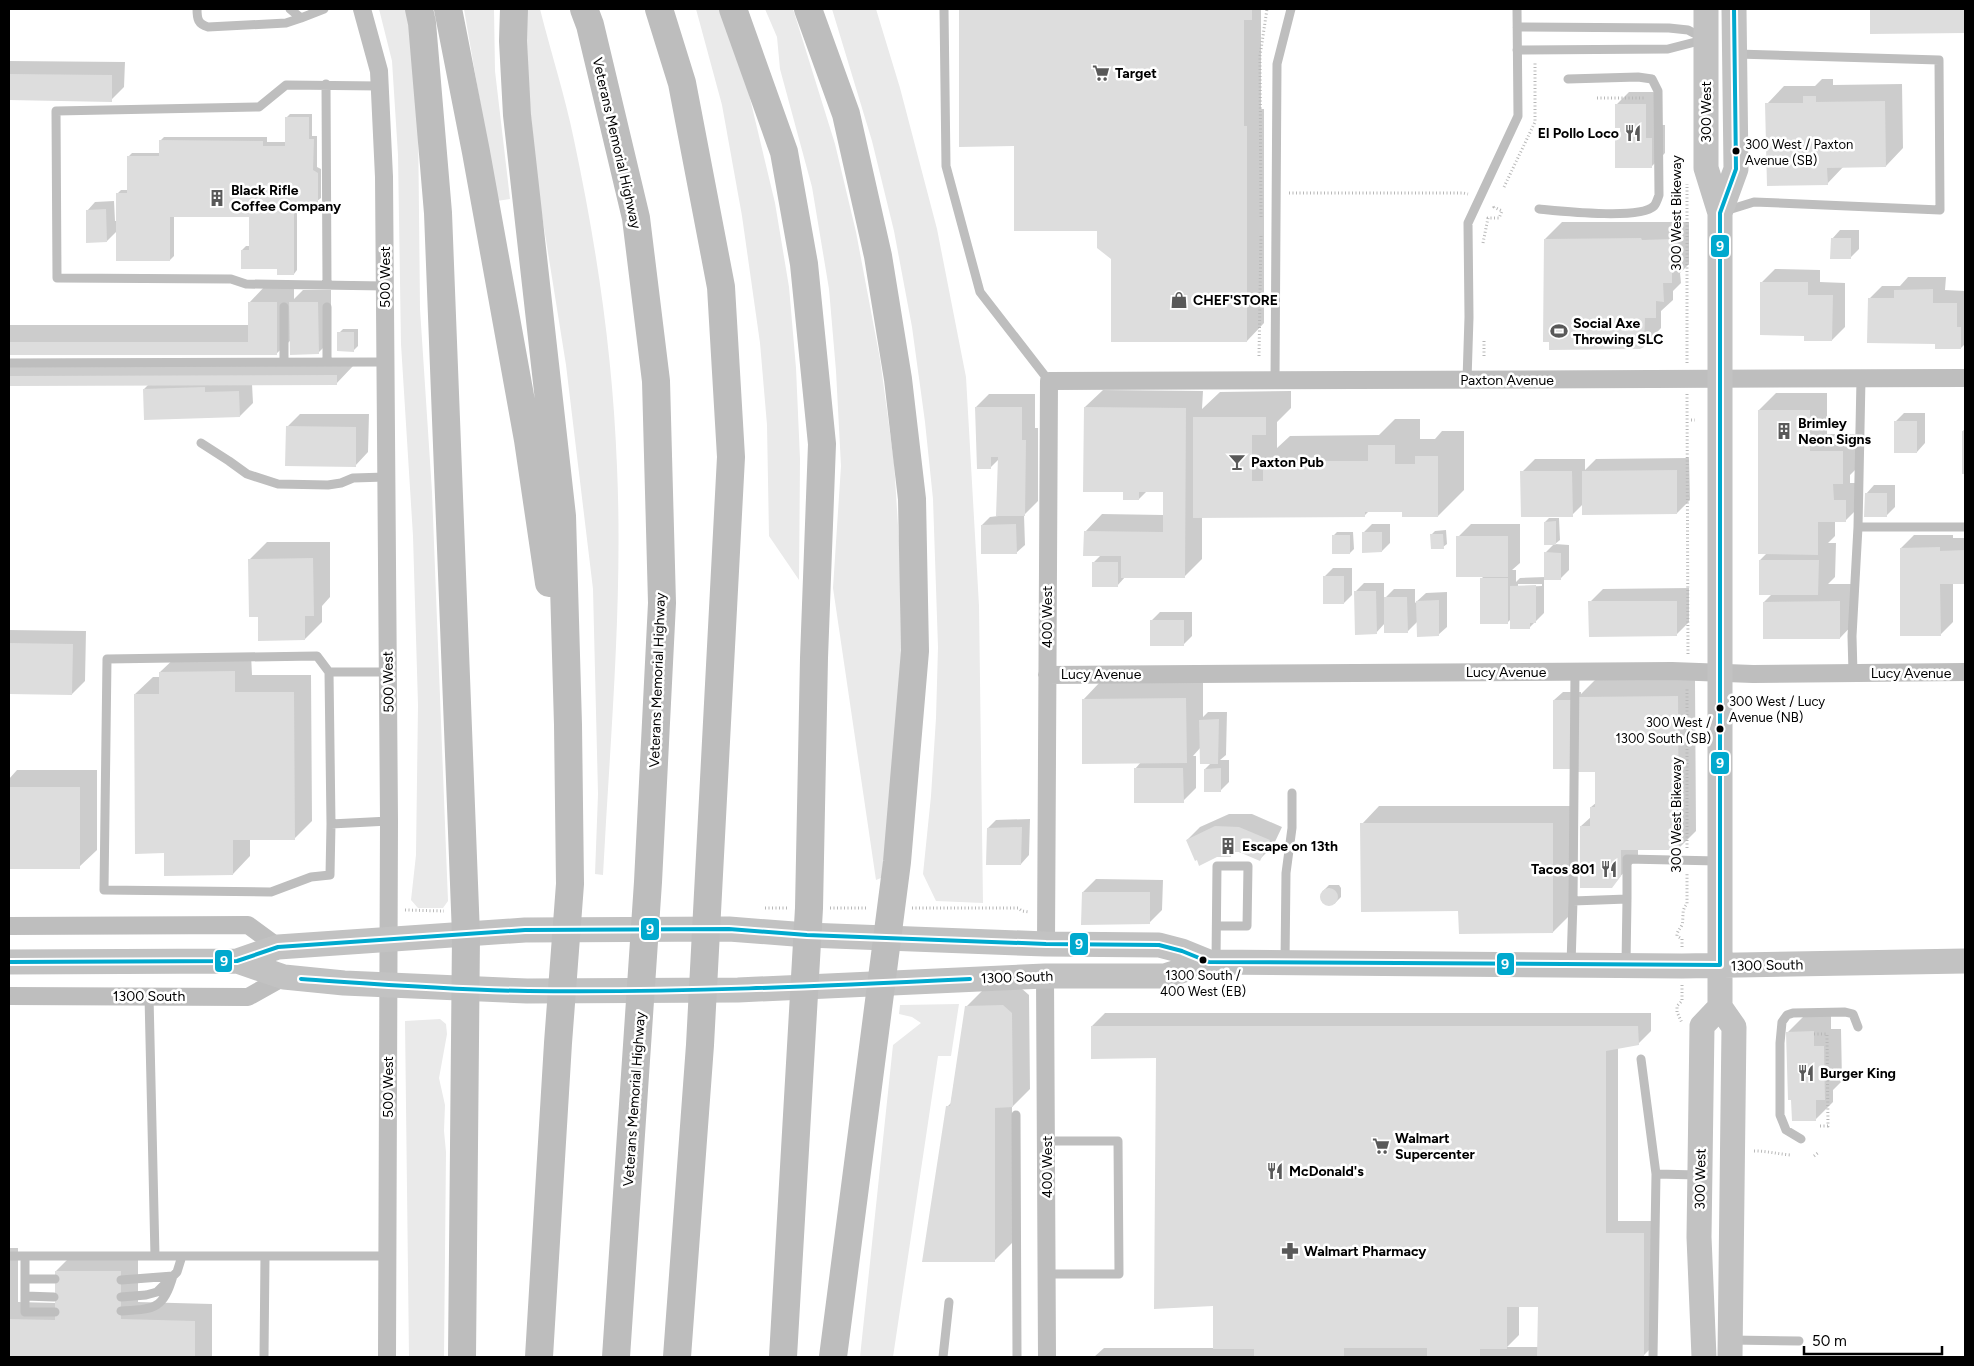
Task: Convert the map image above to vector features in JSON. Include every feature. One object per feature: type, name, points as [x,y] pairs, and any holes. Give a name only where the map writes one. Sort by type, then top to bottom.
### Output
[{"type":"highway","points":[[419,9],[422,24],[438,213],[466,935],[462,1357]]},
{"type":"highway","points":[[448,9],[528,440],[549,581],[555,661],[568,725]]},
{"type":"highway","points":[[514,9],[513,41],[517,114],[562,516],[568,725],[570,884],[558,1043],[539,1357]]},
{"type":"highway","points":[[659,9],[682,83],[721,288],[730,448],[700,1045],[676,1357]]},
{"type":"highway","points":[[732,9],[784,152],[804,264],[822,444],[807,935],[783,1357]]},
{"type":"highway","points":[[808,9],[846,114],[878,256],[898,379],[912,499],[915,651],[897,862],[833,1357]]},
{"type":"highway","name":"Veterans Memorial Highway","points":[[587,17],[636,218],[656,381],[662,603],[648,882],[616,1357]]},
{"type":"main road","points":[[1706,9],[1706,40],[1716,65],[1720,88],[1720,1007],[1734,1027],[1730,1349]]},
{"type":"main road","points":[[1706,40],[1717,9]]},
{"type":"main road","points":[[1720,213],[1736,169],[1734,9]]},
{"type":"main road","name":"1300 South","points":[[237,962],[278,947],[525,930],[729,929],[807,935],[1046,944],[1159,945],[1213,962]]},
{"type":"main road","points":[[1045,976],[1083,962],[1165,963],[1182,951]]},
{"type":"main road","name":"1300 South","points":[[9,962],[237,962],[284,977],[389,985],[527,991],[738,990],[1045,976],[1165,976],[1213,962],[1720,965],[1965,961]]},
{"type":"main road","name":"300 West","points":[[1704,1357],[1700,1237],[1702,1026],[1720,1007]]},
{"type":"street","name":"500 West","points":[[362,9],[379,71],[384,177],[389,821],[387,1357]]},
{"type":"street","name":"Paxton Avenue","points":[[1048,381],[1965,378]]},
{"type":"street","name":"400 West","points":[[1046,944],[1048,381]]},
{"type":"street","name":"Lucy Avenue","points":[[1047,674],[1575,672],[1720,672],[1753,674],[1965,672]]},
{"type":"street","points":[[9,926],[248,925],[278,947]]},
{"type":"street","name":"400 West","points":[[1045,976],[1047,1357]]},
{"type":"street","name":"1300 South","points":[[9,996],[248,997],[284,977]]},
{"type":"lane","points":[[197,9],[197,19],[202,25],[208,27],[286,23],[324,9]]},
{"type":"lane","points":[[290,9],[301,18]]},
{"type":"lane","points":[[944,9],[946,166],[980,292],[1048,381]]},
{"type":"lane","points":[[1275,380],[1276,64],[1291,9]]},
{"type":"lane","points":[[1467,380],[1469,317],[1468,223],[1518,116],[1517,9]]},
{"type":"lane","points":[[1517,28],[1668,28],[1688,30],[1706,40]]},
{"type":"lane","points":[[1517,50],[1668,49],[1706,40]]},
{"type":"lane","points":[[1720,213],[1754,202],[1940,210],[1939,60],[1735,54]]},
{"type":"lane","points":[[1539,209],[1582,213],[1642,212],[1654,206],[1659,196],[1658,91],[1652,79],[1638,77],[1568,79]]},
{"type":"lane","points":[[326,84],[326,285]]},
{"type":"lane","points":[[380,86],[286,85],[259,107],[56,110],[56,278],[231,279],[246,284],[385,286]]},
{"type":"lane","points":[[284,307],[284,362]]},
{"type":"lane","points":[[326,362],[327,307]]},
{"type":"lane","points":[[9,363],[386,362]]},
{"type":"lane","points":[[1853,673],[1852,636],[1858,527],[1861,378]]},
{"type":"lane","points":[[201,443],[247,474],[278,484],[328,484],[341,483],[353,478],[386,477]]},
{"type":"lane","points":[[1858,527],[1965,527]]},
{"type":"lane","points":[[316,656],[329,672],[330,875],[311,877],[271,892],[104,890],[107,659],[316,656]]},
{"type":"lane","points":[[329,672],[388,672]]},
{"type":"lane","points":[[1571,965],[1575,672]]},
{"type":"lane","points":[[1285,962],[1286,873],[1292,828],[1292,793]]},
{"type":"lane","points":[[331,824],[389,821]]},
{"type":"lane","points":[[1626,965],[1627,859],[1720,861]]},
{"type":"lane","points":[[1213,962],[1217,926],[1217,866],[1248,866],[1247,926],[1217,926]]},
{"type":"lane","points":[[1573,901],[1627,899]]},
{"type":"lane","points":[[149,996],[155,1256]]},
{"type":"lane","points":[[1801,1139],[1786,1130],[1780,1115],[1780,1043],[1782,1022],[1787,1015],[1793,1013],[1845,1012],[1853,1014],[1858,1027]]},
{"type":"lane","points":[[1641,1059],[1656,1174],[1652,1357]]},
{"type":"lane","points":[[1016,1114],[1017,1357]]},
{"type":"lane","points":[[1047,1141],[1118,1141],[1119,1274],[1047,1274]]},
{"type":"lane","points":[[1656,1174],[1700,1175]]},
{"type":"lane","points":[[9,1256],[388,1256]]},
{"type":"lane","points":[[25,1256],[25,1312],[55,1312]]},
{"type":"lane","points":[[121,1297],[157,1292],[177,1272],[182,1256]]},
{"type":"lane","points":[[264,1357],[265,1256]]},
{"type":"lane","points":[[121,1280],[173,1276]]},
{"type":"lane","points":[[121,1311],[141,1310],[163,1302],[168,1294],[173,1276]]},
{"type":"lane","points":[[25,1279],[55,1279]]},
{"type":"lane","points":[[25,1296],[54,1297]]},
{"type":"lane","points":[[943,1357],[949,1302]]},
{"type":"lane","points":[[1730,1349],[1799,1341]]},
{"type":"path","points":[[1261,220],[1260,56],[1266,9]]},
{"type":"path","points":[[1597,98],[1658,97]]},
{"type":"path","name":"300 West Bikeway","points":[[1687,174],[1687,357]]},
{"type":"path","points":[[1289,193],[1463,193],[1471,196]]},
{"type":"path","points":[[1483,250],[1483,240],[1488,218],[1499,218],[1502,211],[1494,207],[1495,205]]},
{"type":"path","points":[[1259,356],[1261,229]]},
{"type":"path","points":[[1484,337],[1484,356]]},
{"type":"path","points":[[1687,401],[1688,650]]},
{"type":"path","name":"300 West Bikeway","points":[[1677,936],[1681,926],[1683,908],[1687,904],[1687,690]]},
{"type":"path","points":[[834,908],[872,908]]},
{"type":"path","points":[[910,908],[1018,908],[1022,911]]},
{"type":"path","points":[[414,910],[444,911]]},
{"type":"path","points":[[1677,1006],[1677,1012],[1682,1022]]},
{"type":"path","points":[[1814,1034],[1827,1034],[1828,1126],[1819,1126]]},
{"type":"path","points":[[1754,1151],[1791,1155]]},
{"type":"path","points":[[1814,1156],[1819,1152]]},
{"type":"shaded area","points":[[379,9],[407,9],[418,117],[420,309],[432,492],[448,901],[443,908],[418,908],[411,900],[416,855],[418,705],[413,536],[401,344],[398,155],[392,61]]},
{"type":"shaded area","points":[[464,9],[494,9],[495,71],[510,199],[497,201]]},
{"type":"shaded area","points":[[526,9],[540,9],[570,124],[597,262],[612,385],[617,467],[618,569],[615,671],[603,875],[595,874],[598,794],[593,589],[566,365],[537,184],[524,39]]},
{"type":"shaded area","points":[[696,9],[720,9],[747,86],[775,203],[789,287],[796,368],[800,459],[799,580],[769,536],[767,425],[760,343],[742,216],[722,105]]},
{"type":"shaded area","points":[[765,9],[793,9],[835,144],[856,232],[880,359],[894,462],[900,558],[901,656],[899,722],[886,876],[876,880],[833,588],[841,466],[829,289],[812,187],[780,69],[777,37]]},
{"type":"shaded area","points":[[832,9],[876,9],[900,88],[937,229],[966,377],[979,606],[983,903],[936,901],[923,874],[931,796],[938,647],[933,499],[925,422],[912,327],[894,231],[872,141]]},
{"type":"shaded area","points":[[959,1004],[951,1056],[938,1056],[893,1357],[860,1357],[893,1045],[921,1023],[912,1017],[899,1014],[900,1005]]},
{"type":"shaded area","points":[[440,1019],[446,1024],[447,1034],[439,1078],[445,1105],[444,1131],[446,1152],[444,1357],[409,1357],[405,1021]]},
{"type":"building","name":"Target","points":[[959,9],[1252,9],[1252,20],[1244,20],[1244,126],[1247,126],[1247,342],[1111,342],[1111,259],[1097,248],[1097,231],[1014,231],[1014,146],[959,147]]},
{"type":"building","points":[[1870,9],[1965,9],[1965,33],[1870,34]]},
{"type":"building","points":[[9,74],[112,75],[112,102],[9,100]]},
{"type":"building","points":[[1803,96],[1816,96],[1816,102],[1885,101],[1886,167],[1827,168],[1828,185],[1767,186],[1765,103],[1803,103]]},
{"type":"building","name":"El Pollo Loco","points":[[1615,104],[1646,104],[1646,138],[1652,138],[1652,168],[1615,168],[1615,138],[1620,138],[1620,128],[1615,128]]},
{"type":"building","name":"Black Rifle Coffee Company","points":[[285,117],[309,117],[309,139],[314,139],[313,170],[318,173],[318,203],[313,203],[313,213],[294,213],[294,275],[277,275],[277,269],[241,269],[241,250],[249,250],[249,217],[170,217],[170,261],[116,261],[116,193],[127,193],[127,156],[159,156],[159,140],[263,141],[263,146],[285,146]]},
{"type":"building","points":[[106,209],[107,242],[86,243],[86,210]]},
{"type":"building","points":[[1641,238],[1642,240],[1672,239],[1672,283],[1663,283],[1664,302],[1656,301],[1656,318],[1645,318],[1644,347],[1640,349],[1549,350],[1549,342],[1543,342],[1544,239]]},
{"type":"building","points":[[1831,238],[1851,238],[1851,259],[1830,259]]},
{"type":"building","points":[[1760,282],[1808,282],[1808,295],[1833,295],[1832,341],[1804,341],[1804,336],[1760,335]]},
{"type":"building","points":[[1933,289],[1933,303],[1957,303],[1957,327],[1961,327],[1961,349],[1935,349],[1935,344],[1867,343],[1868,298],[1894,298],[1894,290]]},
{"type":"building","points":[[248,302],[277,302],[277,355],[9,355],[9,342],[248,342]]},
{"type":"building","points":[[289,302],[318,302],[319,354],[290,355]]},
{"type":"building","points":[[337,332],[354,332],[354,352],[337,351]]},
{"type":"building","points":[[337,375],[337,385],[9,386],[9,376]]},
{"type":"building","points":[[205,387],[205,392],[239,391],[240,417],[144,420],[143,389]]},
{"type":"building","points":[[975,407],[1022,407],[1022,440],[1026,440],[1025,516],[996,516],[998,457],[991,457],[991,469],[977,469]]},
{"type":"building","points":[[1084,407],[1186,408],[1185,578],[1121,578],[1121,556],[1083,556],[1084,531],[1163,532],[1163,492],[1139,492],[1139,500],[1123,500],[1123,492],[1083,492]]},
{"type":"building","points":[[1758,410],[1810,410],[1810,451],[1843,451],[1843,484],[1833,484],[1834,500],[1846,500],[1846,522],[1818,522],[1818,555],[1758,554]]},
{"type":"building","points":[[1193,417],[1266,417],[1266,435],[1252,435],[1252,481],[1263,481],[1263,461],[1368,461],[1368,445],[1395,445],[1395,464],[1415,464],[1415,456],[1438,456],[1438,517],[1402,517],[1402,512],[1365,512],[1365,517],[1193,518]]},
{"type":"building","points":[[1894,421],[1917,421],[1917,453],[1894,453]]},
{"type":"building","points":[[286,426],[356,427],[356,467],[285,466]]},
{"type":"building","points":[[1962,431],[1965,431],[1965,474],[1962,474]]},
{"type":"building","points":[[1677,470],[1677,514],[1582,515],[1582,471]]},
{"type":"building","points":[[1520,471],[1572,471],[1573,517],[1521,517]]},
{"type":"building","points":[[1865,493],[1887,493],[1887,517],[1864,517]]},
{"type":"building","points":[[1556,521],[1556,545],[1544,545],[1544,522]]},
{"type":"building","points":[[1016,524],[1017,554],[981,554],[981,525]]},
{"type":"building","points":[[1362,532],[1382,532],[1382,552],[1362,553]]},
{"type":"building","points":[[1430,534],[1443,534],[1444,549],[1431,549]]},
{"type":"building","points":[[1332,535],[1350,535],[1350,554],[1332,554]]},
{"type":"building","points":[[1456,536],[1508,536],[1508,577],[1456,577]]},
{"type":"building","points":[[1940,547],[1940,551],[1965,550],[1965,584],[1940,584],[1941,636],[1900,636],[1900,548]]},
{"type":"building","points":[[1544,552],[1561,553],[1561,580],[1544,580]]},
{"type":"building","points":[[313,558],[314,616],[305,616],[305,640],[258,641],[258,617],[249,617],[248,559]]},
{"type":"building","points":[[1759,560],[1819,560],[1818,595],[1759,595]]},
{"type":"building","points":[[1092,562],[1118,562],[1118,587],[1092,587]]},
{"type":"building","points":[[1323,576],[1344,576],[1344,604],[1323,604]]},
{"type":"building","points":[[1480,578],[1508,578],[1508,624],[1480,624]]},
{"type":"building","points":[[1536,585],[1536,623],[1530,623],[1530,629],[1510,629],[1510,586]]},
{"type":"building","points":[[1354,591],[1376,591],[1377,634],[1355,635]]},
{"type":"building","points":[[1384,597],[1407,597],[1408,633],[1384,633]]},
{"type":"building","points":[[1439,600],[1439,636],[1417,637],[1416,601]]},
{"type":"building","points":[[1588,601],[1677,601],[1677,636],[1589,637]]},
{"type":"building","points":[[1840,601],[1840,639],[1763,639],[1763,602]]},
{"type":"building","points":[[1150,620],[1184,620],[1184,646],[1150,646]]},
{"type":"building","points":[[9,643],[73,644],[72,695],[9,694]]},
{"type":"building","points":[[235,671],[235,692],[294,692],[295,840],[233,840],[233,875],[164,876],[164,853],[135,854],[134,694],[159,694],[159,672]]},
{"type":"building","points":[[1678,696],[1679,850],[1621,850],[1621,876],[1612,888],[1580,888],[1580,826],[1590,826],[1590,807],[1595,807],[1595,772],[1577,772],[1577,697]]},
{"type":"building","points":[[1186,698],[1187,763],[1082,764],[1082,699]]},
{"type":"building","points":[[1553,700],[1573,700],[1572,769],[1553,769]]},
{"type":"building","points":[[1219,719],[1218,764],[1200,764],[1199,720]]},
{"type":"building","points":[[1134,768],[1183,768],[1184,803],[1134,803]]},
{"type":"building","points":[[1221,768],[1221,792],[1204,792],[1204,769]]},
{"type":"building","points":[[9,787],[80,787],[80,869],[9,869]]},
{"type":"building","points":[[1360,823],[1553,823],[1553,933],[1459,934],[1458,911],[1361,912]]},
{"type":"building","name":"Escape on 13th","points":[[1215,826],[1239,827],[1270,840],[1260,861],[1239,852],[1231,852],[1231,857],[1217,857],[1199,866],[1186,840]]},
{"type":"building","points":[[1022,827],[1021,865],[986,865],[987,828]]},
{"type":"building","points":[[1325,888],[1333,888],[1338,893],[1336,904],[1325,906],[1320,901],[1320,893]]},
{"type":"building","points":[[1082,892],[1150,892],[1150,924],[1081,925]]},
{"type":"building","points":[[1003,1005],[1012,1013],[1013,1107],[995,1108],[995,1262],[922,1262],[946,1106],[950,1106],[965,1006]]},
{"type":"building","name":"Walmart Supercenter","points":[[1091,1026],[1638,1026],[1639,1045],[1606,1051],[1606,1233],[1644,1233],[1644,1357],[1537,1357],[1538,1307],[1507,1307],[1507,1349],[1480,1349],[1480,1357],[1427,1357],[1427,1348],[1344,1348],[1344,1357],[1254,1357],[1254,1349],[1213,1349],[1213,1306],[1154,1309],[1156,1058],[1091,1059]]},
{"type":"building","name":"Burger King","points":[[1814,1031],[1814,1046],[1824,1046],[1825,1100],[1816,1100],[1816,1121],[1792,1121],[1791,1100],[1788,1100],[1786,1032]]},
{"type":"building","points":[[55,1271],[121,1271],[121,1319],[195,1321],[195,1357],[9,1357],[9,1319],[55,1320]]},
{"type":"transit line","name":"9","points":[[1720,965],[1720,213],[1736,169],[1734,9]]},
{"type":"transit line","name":"9","points":[[9,962],[237,961],[278,947],[525,930],[729,929],[807,935],[1046,944],[1159,945],[1182,951],[1209,962],[1720,965]]},
{"type":"transit line","name":"9","points":[[301,979],[528,991],[749,988],[970,979]]},
{"type":"place","name":"Target","points":[[1101,73]]},
{"type":"place","name":"El Pollo Loco","points":[[1633,133]]},
{"type":"place","name":"300 West / Paxton Avenue (SB)","points":[[1736,151]]},
{"type":"place","name":"Black Rifle Coffee Company","points":[[217,198]]},
{"type":"place","name":"CHEF'STORE","points":[[1179,300]]},
{"type":"place","name":"Social Axe Throwing SLC","points":[[1559,331]]},
{"type":"place","name":"Brimley Neon Signs","points":[[1784,431]]},
{"type":"place","name":"Paxton Pub","points":[[1237,462]]},
{"type":"place","name":"300 West / Lucy Avenue (NB)","points":[[1720,708]]},
{"type":"place","name":"300 West / 1300 South (SB)","points":[[1720,729]]},
{"type":"place","name":"Escape on 13th","points":[[1228,846]]},
{"type":"place","name":"Tacos 801","points":[[1609,869]]},
{"type":"place","name":"1300 South / 400 West (EB)","points":[[1203,960]]},
{"type":"place","name":"Burger King","points":[[1806,1073]]},
{"type":"place","name":"Walmart Supercenter","points":[[1381,1146]]},
{"type":"place","name":"McDonald's","points":[[1275,1171]]},
{"type":"place","name":"Walmart Pharmacy","points":[[1290,1251]]}]
